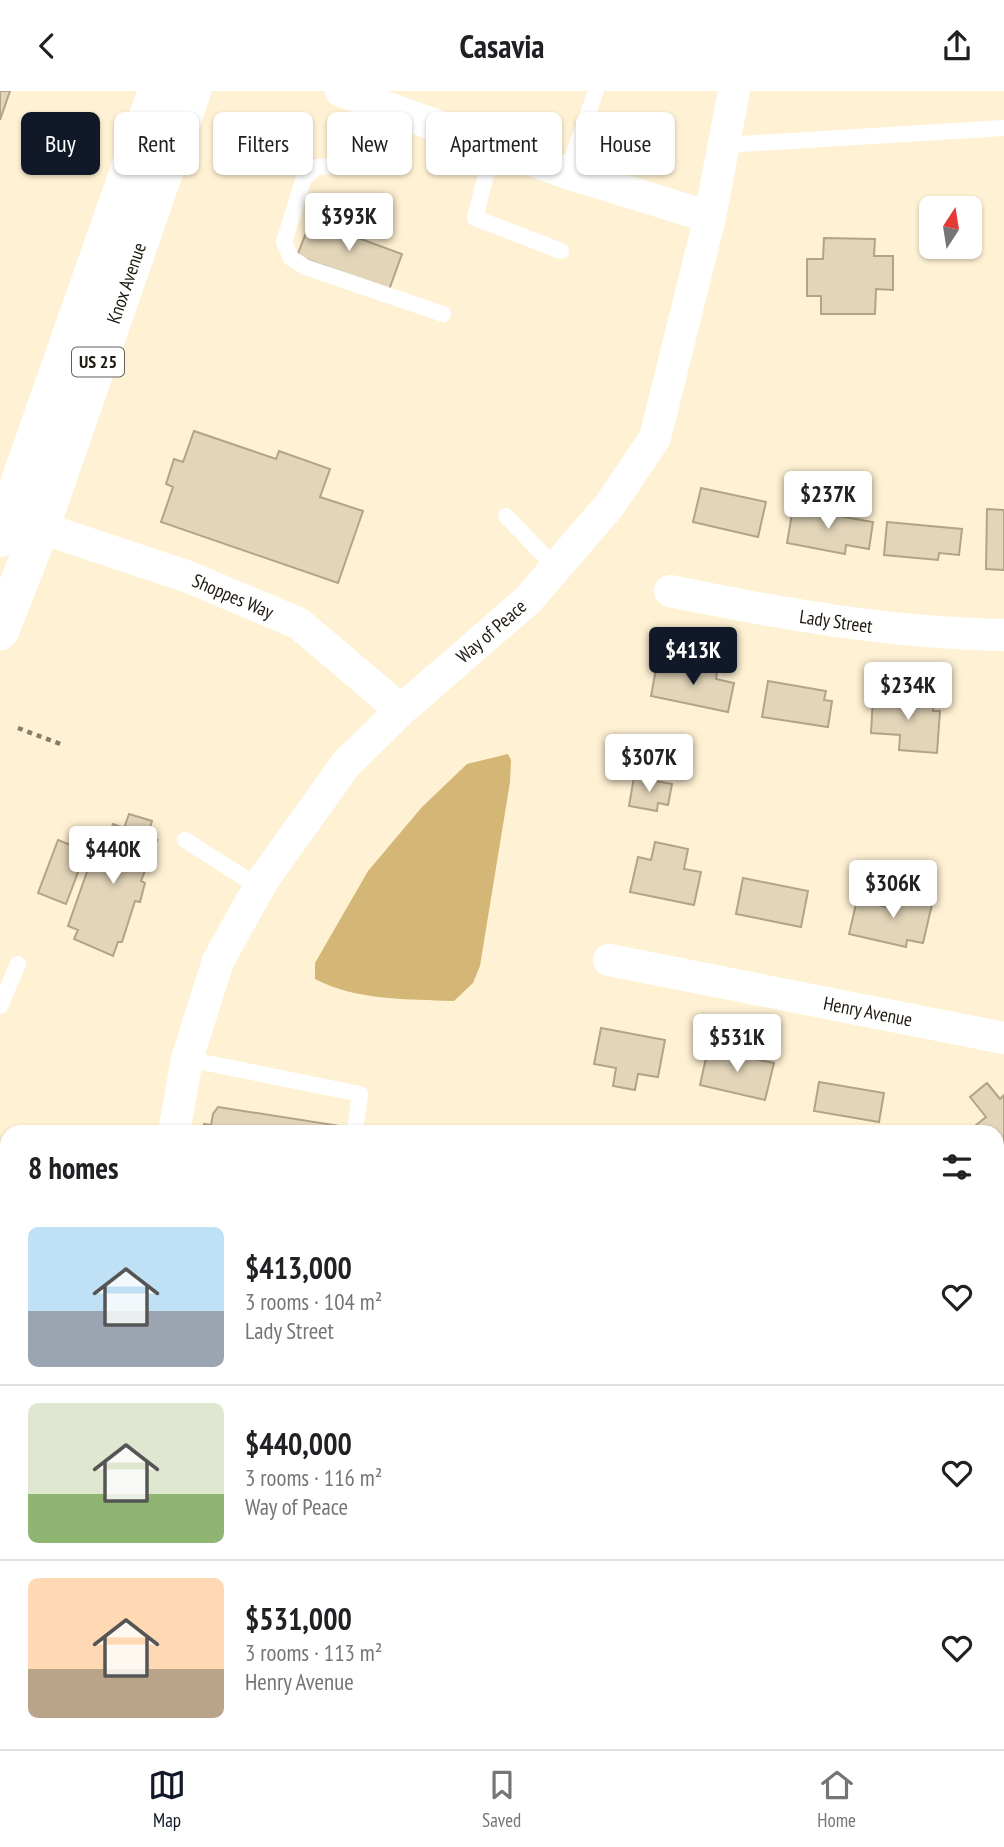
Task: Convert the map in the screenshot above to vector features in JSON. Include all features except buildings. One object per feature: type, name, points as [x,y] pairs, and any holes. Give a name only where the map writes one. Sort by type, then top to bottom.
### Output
[{"type":"main road","name":"Knox Avenue","points":[[0,631],[12,524],[157,91]]},
{"type":"main road","name":"Knox Avenue","points":[[12,524],[192,91]]},
{"type":"street","points":[[341,91],[394,101],[426,116]]},
{"type":"street","name":"Way of Peace","points":[[175,1125],[187,1059],[218,961],[259,887],[346,764],[401,710],[527,601],[609,506],[655,438],[710,216],[734,91]]},
{"type":"street","points":[[562,171],[710,216]]},
{"type":"street","name":"Shoppes Way","points":[[12,524],[186,576],[298,623],[401,710]]},
{"type":"street","name":"Lady Street","points":[[670,591],[814,619],[889,629],[1004,635]]},
{"type":"street","name":"Henry Avenue","points":[[609,960],[1004,1038]]},
{"type":"lane","points":[[567,173],[596,91]]},
{"type":"lane","points":[[724,145],[1004,128]]},
{"type":"lane","points":[[327,166],[317,167],[304,178],[284,243],[291,258],[305,267],[443,314]]},
{"type":"lane","points":[[486,175],[475,218],[561,251]]},
{"type":"lane","points":[[506,516],[556,569]]},
{"type":"lane","points":[[185,840],[259,887]]},
{"type":"lane","points":[[0,1006],[18,964]]},
{"type":"lane","points":[[187,1059],[360,1094],[356,1125]]},
{"type":"path","points":[[18,728],[62,745]]},
{"type":"shaded area","points":[[508,754],[511,760],[510,782],[480,966],[473,983],[454,1001],[365,995],[315,979],[315,963],[368,871],[422,807],[467,764]]}]
